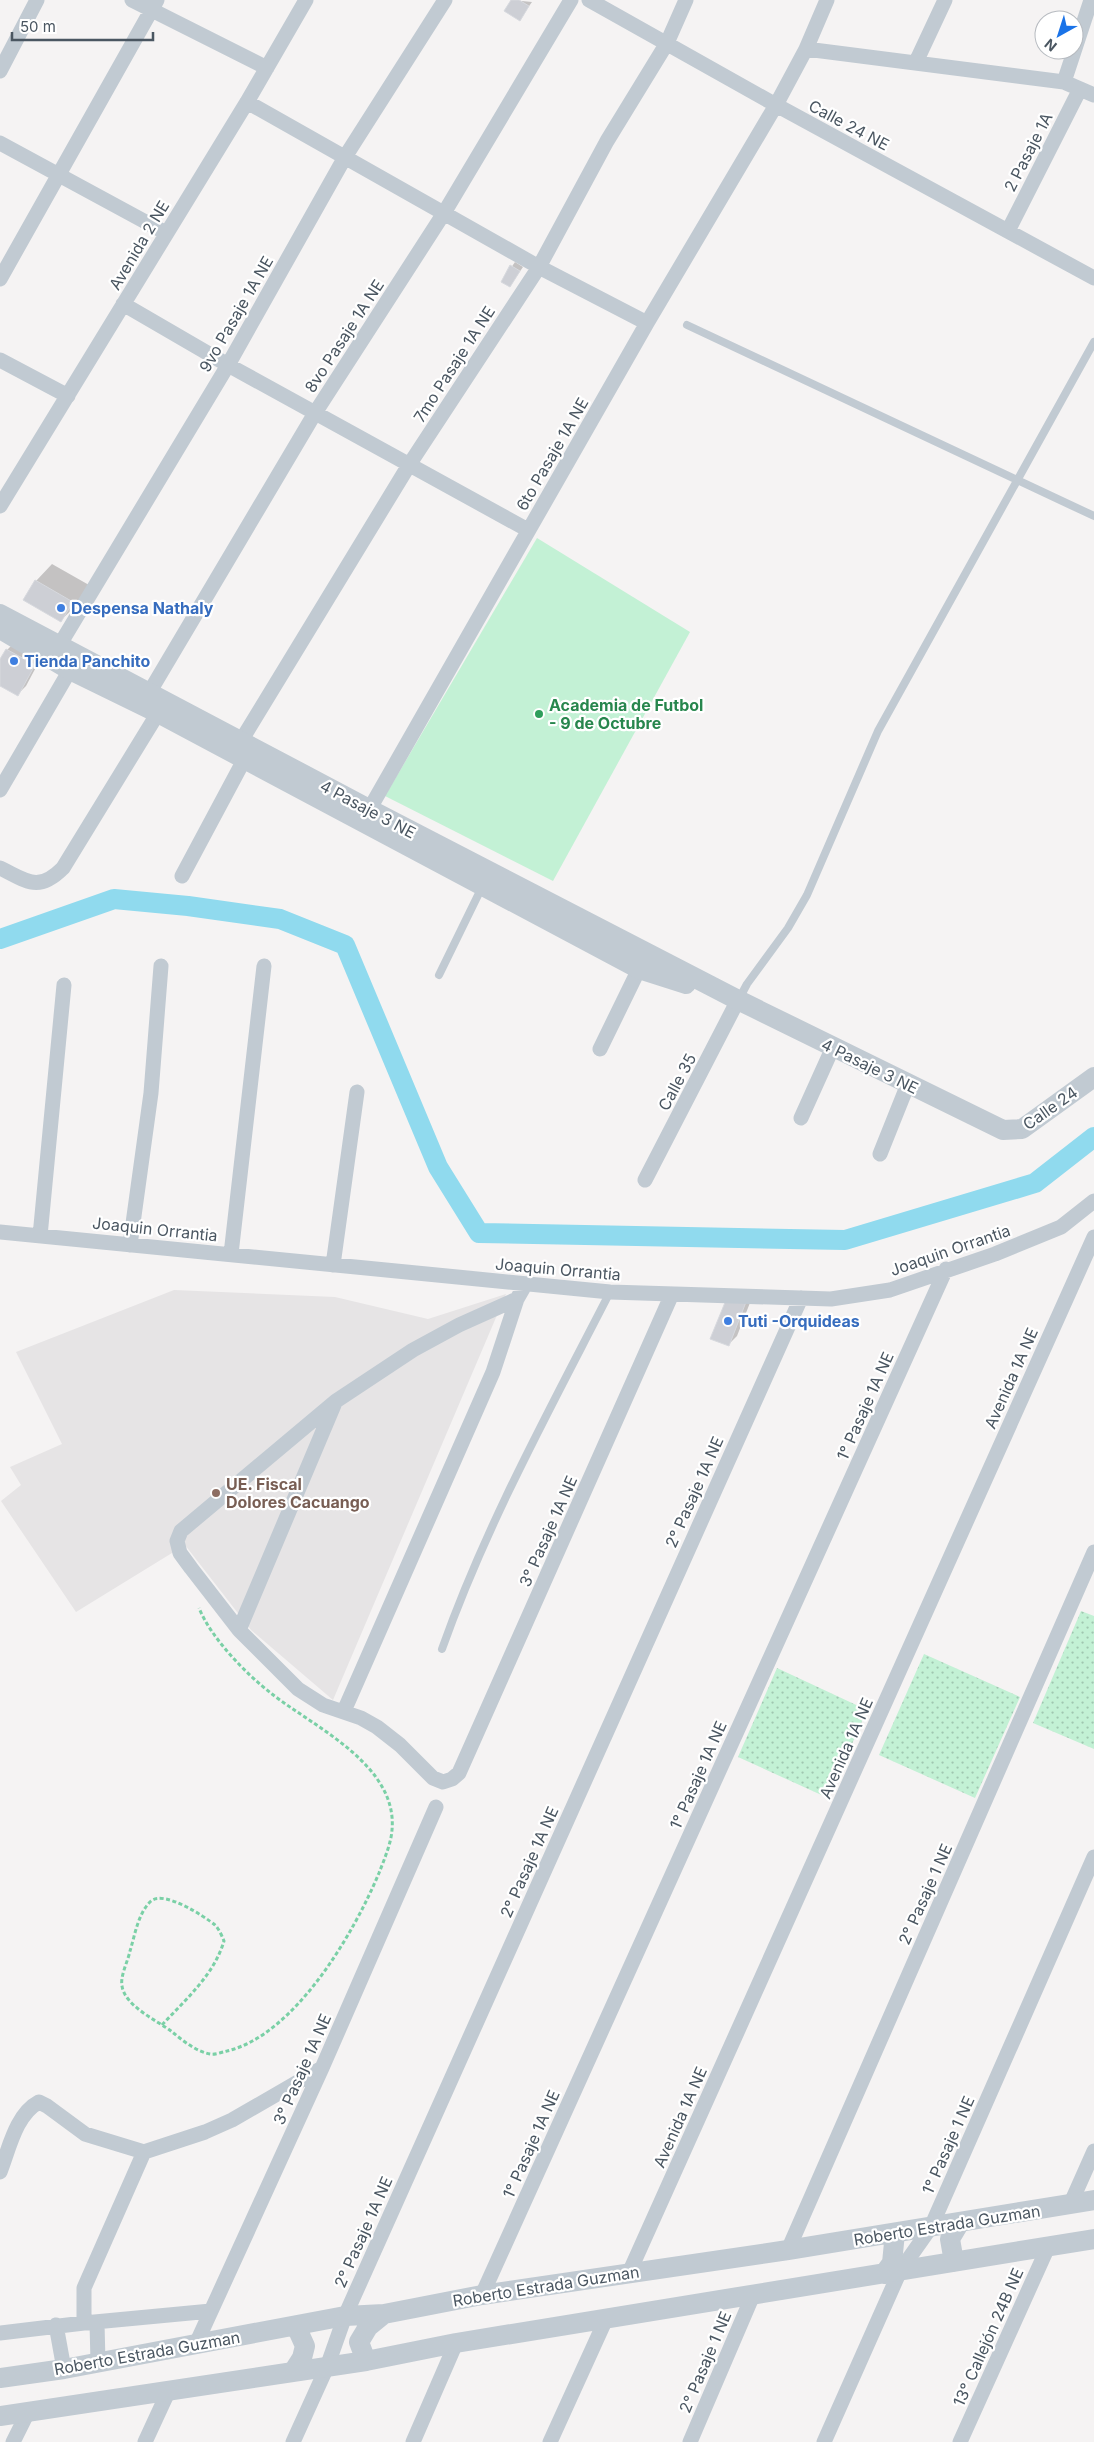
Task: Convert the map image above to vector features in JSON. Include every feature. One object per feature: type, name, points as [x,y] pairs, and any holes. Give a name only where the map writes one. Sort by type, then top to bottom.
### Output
[{"type":"street","points":[[0,71],[37,0]]},
{"type":"street","points":[[132,0],[154,5],[266,68]]},
{"type":"street","name":"Avenida 2 NE","points":[[0,506],[247,102],[306,0]]},
{"type":"street","name":"9vo Pasaje 1A NE","points":[[59,646],[228,365],[345,157],[445,0]]},
{"type":"street","name":"8vo Pasaje 1A NE","points":[[149,693],[315,413],[444,213],[571,0]]},
{"type":"street","name":"Calle 24 NE","points":[[589,0],[776,105],[1094,278]]},
{"type":"street","name":"7mo Pasaje 1A NE","points":[[182,876],[242,751],[409,465],[539,267],[607,141],[667,43],[686,0]]},
{"type":"street","name":"6to Pasaje 1A NE","points":[[365,816],[647,323],[776,105],[806,49],[827,0]]},
{"type":"street","points":[[916,62],[945,0]]},
{"type":"street","points":[[1064,82],[1091,0]]},
{"type":"street","points":[[0,279],[60,176],[154,5]]},
{"type":"street","points":[[806,49],[1064,82],[1094,95]]},
{"type":"street","name":"2 Pasaje 1A","points":[[1008,231],[1080,89]]},
{"type":"street","points":[[247,102],[539,267],[647,323]]},
{"type":"street","points":[[0,144],[166,233]]},
{"type":"street","points":[[123,304],[228,365],[528,530]]},
{"type":"street","points":[[0,360],[68,396]]},
{"type":"street","name":"4 Pasaje 3 NE","points":[[0,614],[149,693],[242,751]]},
{"type":"street","name":"4 Pasaje 3 NE","points":[[0,629],[70,670],[158,714],[242,751],[365,816],[1003,1130]]},
{"type":"street","points":[[0,790],[70,670]]},
{"type":"street","points":[[0,868],[32,883],[51,881],[63,868],[158,714]]},
{"type":"street","name":"4 Pasaje 3 NE","points":[[365,816],[482,887],[639,969],[738,1000]]},
{"type":"street","points":[[130,1244],[151,1093],[161,966]]},
{"type":"street","points":[[231,1254],[264,966]]},
{"type":"street","points":[[600,1049],[639,969]]},
{"type":"street","points":[[40,1236],[64,984]]},
{"type":"street","name":"Calle 35","points":[[645,1180],[738,1000]]},
{"type":"street","points":[[801,1118],[833,1047]]},
{"type":"street","name":"Calle 24","points":[[1003,1130],[1022,1129],[1094,1077]]},
{"type":"street","points":[[880,1154],[908,1084]]},
{"type":"street","points":[[333,1265],[357,1092]]},
{"type":"street","name":"Joaquin Orrantia","points":[[0,1232],[610,1292],[831,1299],[890,1290],[946,1269],[995,1254],[1061,1227],[1094,1201]]},
{"type":"street","name":"Avenida 1A NE","points":[[630,2273],[1094,1237]]},
{"type":"street","name":"1° Pasaje 1A NE","points":[[482,2295],[946,1269]]},
{"type":"street","points":[[518,1299],[459,1325],[413,1350],[336,1401],[180,1531],[177,1541],[180,1553],[239,1630],[298,1689],[323,1705],[344,1712],[493,1372],[518,1299],[525,1285]]},
{"type":"street","name":"3° Pasaje 1A NE","points":[[344,1712],[377,1727],[400,1745],[433,1778],[443,1782],[452,1779],[459,1773],[672,1294]]},
{"type":"street","name":"2° Pasaje 1A NE","points":[[293,2442],[327,2367],[345,2316],[801,1298]]},
{"type":"street","points":[[239,1630],[336,1401]]},
{"type":"street","name":"2° Pasaje 1 NE","points":[[788,2250],[1094,1552]]},
{"type":"street","name":"3° Pasaje 1A NE","points":[[196,2344],[322,2068],[436,1807]]},
{"type":"street","name":"1° Pasaje 1 NE","points":[[824,2442],[892,2273],[931,2227],[1094,1857]]},
{"type":"street","points":[[0,2172],[22,2118],[30,2107],[39,2102],[85,2134],[144,2152],[205,2132],[232,2120],[322,2068]]},
{"type":"street","points":[[1070,2205],[1094,2150]]},
{"type":"street","points":[[98,2362],[84,2288],[144,2152]]},
{"type":"street","name":"Roberto Estrada Guzman","points":[[0,2378],[64,2369],[345,2316],[384,2314],[482,2295],[788,2250],[1094,2200]]},
{"type":"street","points":[[954,2262],[950,2239],[960,2222]]},
{"type":"street","points":[[892,2273],[895,2233]]},
{"type":"street","points":[[0,2416],[27,2414],[169,2390],[366,2361],[456,2344],[1094,2239]]},
{"type":"street","name":"13° Callejón 24B NE","points":[[960,2442],[1048,2247]]},
{"type":"street","name":"2° Pasaje 1 NE","points":[[690,2442],[753,2295]]},
{"type":"street","points":[[0,2333],[56,2325],[211,2311]]},
{"type":"street","points":[[366,2361],[359,2342],[368,2327],[384,2314]]},
{"type":"street","points":[[550,2442],[606,2319]]},
{"type":"street","points":[[56,2325],[64,2369]]},
{"type":"street","points":[[293,2372],[302,2358],[305,2346],[296,2326]]},
{"type":"street","points":[[413,2442],[456,2344]]},
{"type":"street","points":[[145,2442],[169,2390]]},
{"type":"street","points":[[13,2442],[27,2414]]},
{"type":"lane","points":[[687,325],[1094,516]]},
{"type":"lane","points":[[738,1000],[747,984],[788,928],[807,895],[878,731],[1094,342]]},
{"type":"lane","points":[[439,975],[482,887]]},
{"type":"lane","points":[[442,1649],[464,1587],[506,1494],[610,1292]]},
{"type":"path","points":[[162,2025],[201,1982],[219,1958],[224,1941],[216,1926],[172,1899],[158,1897],[151,1901],[143,1911],[121,1984],[124,1994],[133,2004],[162,2025],[191,2046],[211,2054],[242,2047],[267,2031],[302,2000],[322,1974],[356,1920],[384,1860],[392,1829],[390,1804],[380,1780],[351,1750],[270,1692],[247,1670],[224,1647],[197,1603]]},
{"type":"shaded area","name":"UE. Fiscal Dolores Cacuango","points":[[174,1290],[335,1297],[428,1319],[506,1294],[333,1700],[251,1630],[185,1545],[76,1612],[1,1501],[21,1485],[10,1467],[62,1444],[16,1352]]},
{"type":"green space","name":"Academia de Futbol - 9 de Octubre","points":[[537,538],[690,632],[553,881],[385,796]]},
{"type":"green space","points":[[1081,1611],[1094,1616],[1094,1749],[1033,1723]]},
{"type":"green space","points":[[924,1654],[1020,1697],[975,1798],[879,1755]]},
{"type":"green space","points":[[777,1668],[867,1710],[828,1798],[738,1757]]},
{"type":"building","points":[[511,0],[519,0],[529,6],[520,21],[504,11]]},
{"type":"building","points":[[510,265],[520,271],[510,287],[501,282]]},
{"type":"building","points":[[35,580],[73,602],[61,622],[23,600]]},
{"type":"building","points":[[6,649],[35,665],[18,696],[0,686],[0,659]]},
{"type":"building","name":"Tuti -Orquideas","points":[[726,1300],[746,1302],[729,1346],[710,1339]]},
{"type":"waterway","points":[[0,939],[114,899],[188,906],[280,919],[345,945],[438,1167],[479,1233],[845,1240],[1035,1183],[1094,1137]]},
{"type":"place","name":"Despensa Nathaly","points":[[61,608]]},
{"type":"place","name":"Tienda Panchito","points":[[14,661]]},
{"type":"place","name":"Academia de Futbol - 9 de Octubre","points":[[539,714]]},
{"type":"place","name":"Tuti -Orquideas","points":[[728,1321]]},
{"type":"place","name":"UE. Fiscal Dolores Cacuango","points":[[216,1493]]}]
